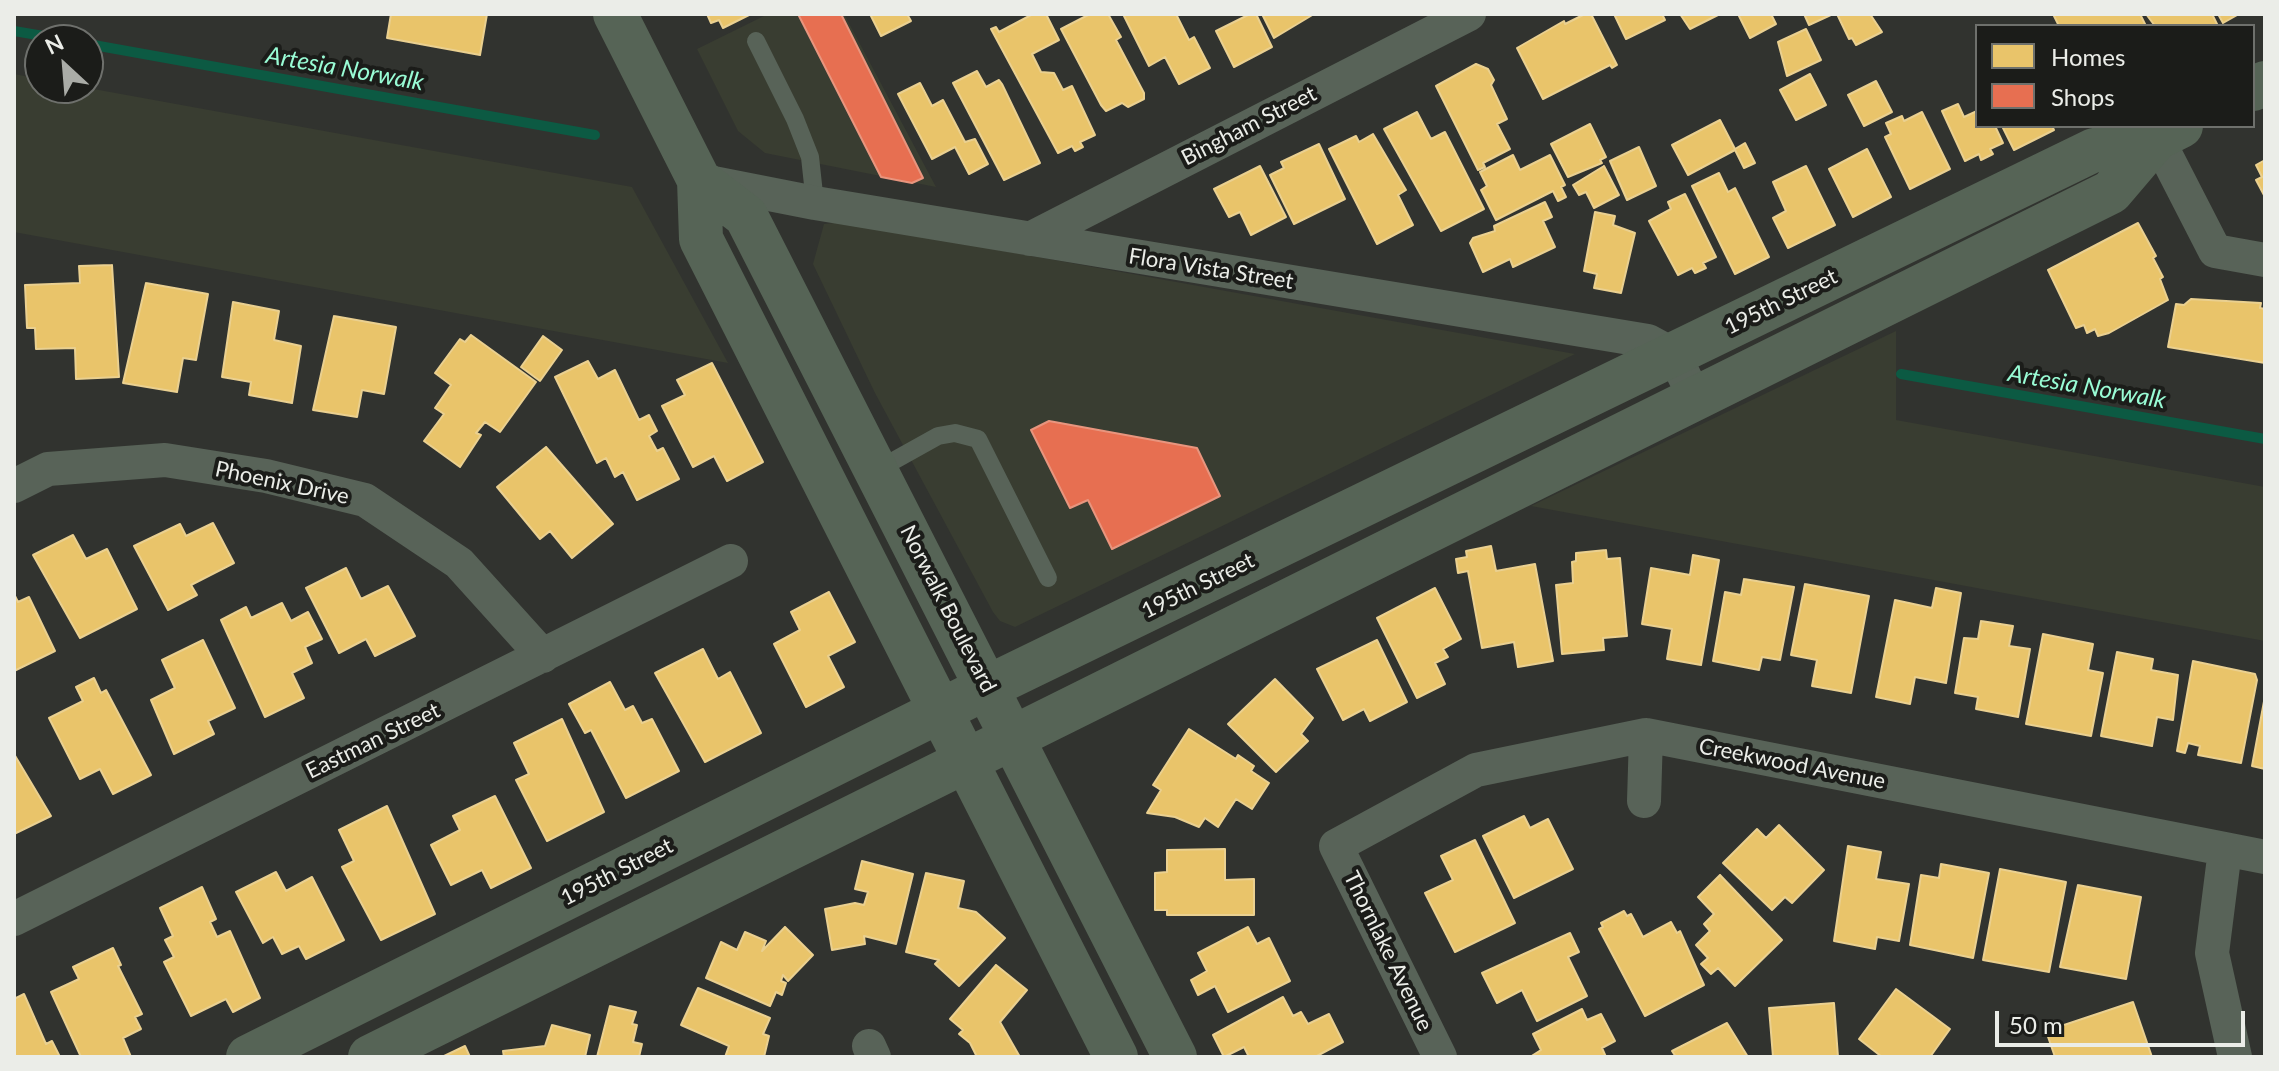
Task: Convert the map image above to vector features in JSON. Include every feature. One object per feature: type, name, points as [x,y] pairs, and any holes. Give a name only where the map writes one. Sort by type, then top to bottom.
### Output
[{"type":"street","name":"Norwalk Boulevard","points":[[615,14],[699,180],[701,239],[1116,1057]]},
{"type":"street","name":"Bingham Street","points":[[1030,239],[1469,14]]},
{"type":"street","points":[[370,1057],[2111,192],[2169,132],[2215,251],[2265,260]]},
{"type":"street","name":"195th Street","points":[[248,1057],[941,710],[2094,150],[2169,132]]},
{"type":"street","name":"Norwalk Boulevard","points":[[699,180],[746,216],[1175,1057]]},
{"type":"street","name":"Flora Vista Street","points":[[699,180],[815,203],[1648,341],[1674,355]]},
{"type":"street","points":[[1674,355],[1695,398]]},
{"type":"street","name":"Phoenix Drive","points":[[14,486],[48,469],[165,460],[266,476],[365,500],[459,563],[543,656]]},
{"type":"street","name":"Eastman Street","points":[[14,919],[731,561]]},
{"type":"street","points":[[1644,801],[1646,735]]},
{"type":"street","name":"Creekwood Avenue","points":[[1336,846],[1476,770],[1646,735],[2265,857]]},
{"type":"street","name":"Thornlake Avenue","points":[[1336,846],[1440,1057]]},
{"type":"street","points":[[2225,850],[2212,953],[2235,1057]]},
{"type":"lane","points":[[756,41],[795,119],[810,157],[815,203]]},
{"type":"lane","points":[[877,470],[938,436],[955,433],[978,439],[1048,578]]},
{"type":"shaded area","points":[[768,14],[844,14],[936,187],[765,153],[738,131],[697,49]]},
{"type":"shaded area","points":[[14,74],[24,76],[24,104],[104,104],[104,91],[632,187],[728,363],[14,232]]},
{"type":"shaded area","points":[[844,222],[1575,354],[1015,627],[1000,621],[993,612],[875,393],[813,264],[824,224]]},
{"type":"shaded area","points":[[1896,331],[1896,420],[2265,487],[2265,641],[1531,506]]},
{"type":"building: Homes","points":[[391,14],[487,14],[480,55],[387,38]]},
{"type":"building: Homes","points":[[707,14],[751,14],[723,28],[719,20],[711,23]]},
{"type":"building: Homes","points":[[870,14],[907,14],[911,21],[881,36]]},
{"type":"building: Homes","points":[[1033,14],[1046,14],[1059,40],[1032,54],[1041,72],[1054,73],[1063,90],[1072,86],[1095,135],[1080,142],[1083,147],[1075,151],[1072,146],[1058,153],[991,29],[996,27],[999,32]]},
{"type":"building: Homes","points":[[1090,14],[1108,14],[1121,37],[1116,40],[1144,93],[1144,99],[1128,107],[1122,103],[1106,111],[1101,105],[1061,29]]},
{"type":"building: Homes","points":[[1123,14],[1176,14],[1189,40],[1194,37],[1210,68],[1179,84],[1165,57],[1149,66]]},
{"type":"building: Homes","points":[[1256,14],[1272,47],[1234,67],[1216,31]]},
{"type":"building: Homes","points":[[1262,14],[1314,14],[1274,38]]},
{"type":"building: Homes","points":[[1591,14],[1617,65],[1612,68],[1610,65],[1543,99],[1517,48],[1564,21],[1565,24]]},
{"type":"building: Homes","points":[[1614,14],[1662,14],[1665,20],[1626,39]]},
{"type":"building: Homes","points":[[1680,14],[1720,14],[1690,29]]},
{"type":"building: Homes","points":[[1738,14],[1771,14],[1776,24],[1750,38]]},
{"type":"building: Homes","points":[[1804,14],[1833,14],[1809,25]]},
{"type":"building: Homes","points":[[1837,14],[1870,14],[1882,32],[1856,45],[1852,38],[1849,39]]},
{"type":"building: Homes","points":[[2053,14],[2140,14],[2145,24],[2058,24]]},
{"type":"building: Homes","points":[[2146,14],[2212,14],[2217,24],[2154,24]]},
{"type":"building: Homes","points":[[2218,14],[2239,14],[2223,23]]},
{"type":"building: Homes","points":[[1806,29],[1821,60],[1787,76],[1778,42]]},
{"type":"building: Homes","points":[[1476,64],[1488,69],[1494,80],[1491,85],[1507,119],[1497,124],[1510,149],[1483,163],[1485,167],[1478,170],[1436,86]]},
{"type":"building: Homes","points":[[977,71],[986,87],[999,80],[1002,84],[1040,163],[1004,180],[953,83]]},
{"type":"building: Homes","points":[[1810,74],[1826,105],[1796,120],[1780,90]]},
{"type":"building: Homes","points":[[1876,81],[1892,112],[1864,126],[1848,95]]},
{"type":"building: Homes","points":[[920,83],[932,106],[943,100],[965,142],[975,139],[988,164],[969,174],[955,147],[932,159],[898,94]]},
{"type":"building: Homes","points":[[1958,104],[1964,117],[1975,112],[1975,128],[1996,128],[2003,143],[1990,149],[1993,154],[1981,160],[1979,154],[1965,161],[1942,111]]},
{"type":"building: Homes","points":[[1417,112],[1431,139],[1445,132],[1484,209],[1441,231],[1384,129]]},
{"type":"building: Homes","points":[[1922,112],[1950,169],[1910,189],[1885,137],[1891,134],[1886,123],[1902,116],[1904,121]]},
{"type":"building: Homes","points":[[1720,120],[1735,149],[1745,143],[1755,163],[1744,168],[1735,150],[1688,175],[1672,145]]},
{"type":"building: Homes","points":[[1590,124],[1606,157],[1600,160],[1602,163],[1568,177],[1551,144]]},
{"type":"building: Homes","points":[[2003,128],[2053,128],[2054,130],[2014,150]]},
{"type":"building: Homes","points":[[1373,134],[1406,190],[1398,195],[1413,225],[1377,244],[1329,149],[1356,136],[1359,142]]},
{"type":"building: Homes","points":[[1319,144],[1345,199],[1294,224],[1270,175],[1284,168],[1281,162]]},
{"type":"building: Homes","points":[[1639,147],[1656,186],[1627,200],[1610,161]]},
{"type":"building: Homes","points":[[1867,149],[1891,197],[1853,217],[1829,169]]},
{"type":"building: Homes","points":[[1513,155],[1520,170],[1550,155],[1565,185],[1561,187],[1566,197],[1558,201],[1553,191],[1496,220],[1481,190],[1487,186],[1480,172]]},
{"type":"building: Homes","points":[[2265,160],[2265,197],[2256,180],[2262,177],[2256,165]]},
{"type":"building: Homes","points":[[1260,166],[1286,217],[1251,235],[1240,212],[1229,217],[1214,189]]},
{"type":"building: Homes","points":[[1604,166],[1619,195],[1594,208],[1586,192],[1579,195],[1573,185]]},
{"type":"building: Homes","points":[[1806,166],[1835,225],[1788,248],[1773,218],[1786,211],[1773,182]]},
{"type":"building: Homes","points":[[1719,173],[1728,192],[1735,188],[1769,257],[1735,274],[1692,186]]},
{"type":"building: Homes","points":[[1685,194],[1716,257],[1703,263],[1706,268],[1695,273],[1692,268],[1678,275],[1649,221],[1671,209],[1668,202]]},
{"type":"building: Homes","points":[[1545,202],[1552,217],[1543,221],[1555,247],[1513,267],[1510,259],[1483,272],[1470,243],[1473,238],[1495,231],[1494,226]]},
{"type":"building: Homes","points":[[1595,212],[1615,216],[1613,225],[1635,233],[1621,293],[1594,288],[1597,274],[1584,271]]},
{"type":"building: Homes","points":[[2138,223],[2156,256],[2153,258],[2163,277],[2160,279],[2168,300],[2109,333],[2098,336],[2095,329],[2087,333],[2084,325],[2076,328],[2048,270]]},
{"type":"building: Homes","points":[[112,265],[119,377],[76,379],[75,348],[36,349],[35,328],[27,328],[25,285],[80,283],[79,266]]},
{"type":"building: Homes","points":[[146,283],[208,294],[196,360],[183,358],[177,392],[123,383]]},
{"type":"building: Homes","points":[[2191,299],[2261,303],[2260,308],[2265,309],[2265,363],[2168,347],[2176,304],[2184,305]]},
{"type":"building: Homes","points":[[233,302],[279,311],[274,340],[301,346],[292,403],[249,395],[251,382],[222,377]]},
{"type":"building: Homes","points":[[334,316],[396,327],[384,394],[362,390],[357,417],[313,410]]},
{"type":"building: Homes","points":[[471,335],[536,382],[500,432],[485,422],[476,433],[481,435],[460,467],[424,441],[444,414],[435,408],[451,385],[435,373],[460,339],[465,342]]},
{"type":"building: Homes","points":[[543,336],[562,350],[540,381],[521,367]]},
{"type":"building: Homes","points":[[588,361],[598,379],[615,370],[639,420],[649,415],[657,431],[649,436],[657,451],[663,448],[679,479],[637,500],[623,472],[615,477],[606,458],[597,463],[555,377]]},
{"type":"building: Homes","points":[[712,363],[763,462],[727,481],[714,456],[693,467],[662,406],[685,395],[677,380]]},
{"type":"building: Homes","points":[[546,447],[613,524],[572,558],[550,531],[540,539],[497,487]]},
{"type":"building: Homes","points":[[213,523],[234,563],[191,585],[197,595],[168,610],[134,546],[180,524],[186,536]]},
{"type":"building: Homes","points":[[73,535],[86,559],[107,549],[137,609],[80,638],[33,555]]},
{"type":"building: Homes","points":[[1491,546],[1496,571],[1535,564],[1553,661],[1518,667],[1514,642],[1482,648],[1468,571],[1458,573],[1456,559],[1467,557],[1466,551]]},
{"type":"building: Homes","points":[[1606,550],[1607,559],[1620,558],[1627,636],[1603,638],[1604,650],[1562,654],[1556,585],[1573,583],[1572,562],[1576,561],[1576,553]]},
{"type":"building: Homes","points":[[1693,555],[1719,560],[1701,665],[1667,659],[1672,629],[1642,624],[1651,568],[1690,575]]},
{"type":"building: Homes","points":[[346,568],[361,599],[388,586],[415,636],[375,656],[366,639],[339,653],[306,588]]},
{"type":"building: Homes","points":[[1744,579],[1794,587],[1780,660],[1762,657],[1759,670],[1713,661],[1725,592],[1741,595]]},
{"type":"building: Homes","points":[[1805,584],[1869,596],[1851,693],[1812,686],[1817,660],[1791,655]]},
{"type":"building: Homes","points":[[1435,588],[1461,639],[1443,649],[1448,657],[1435,663],[1445,684],[1417,698],[1377,618]]},
{"type":"building: Homes","points":[[1936,588],[1961,593],[1946,683],[1915,677],[1910,704],[1876,697],[1895,600],[1932,608]]},
{"type":"building: Homes","points":[[829,592],[855,642],[828,656],[844,687],[806,707],[774,644],[800,630],[791,612]]},
{"type":"building: Homes","points":[[14,594],[18,602],[29,597],[55,651],[14,671]]},
{"type":"building: Homes","points":[[282,603],[291,621],[308,612],[322,639],[305,647],[312,663],[292,673],[304,698],[265,717],[221,620],[246,607],[251,618]]},
{"type":"building: Homes","points":[[1981,621],[2013,626],[2009,646],[2030,649],[2018,717],[1976,709],[1978,697],[1955,693],[1964,638],[1978,639]]},
{"type":"building: Homes","points":[[2043,634],[2093,644],[2088,670],[2103,673],[2091,736],[2026,724]]},
{"type":"building: Homes","points":[[203,640],[235,708],[208,721],[214,734],[174,754],[151,700],[175,688],[162,660]]},
{"type":"building: Homes","points":[[1377,640],[1407,702],[1370,721],[1364,709],[1343,720],[1317,669]]},
{"type":"building: Homes","points":[[703,649],[718,679],[730,672],[761,733],[705,762],[655,673]]},
{"type":"building: Homes","points":[[2117,652],[2153,659],[2151,670],[2178,675],[2173,720],[2157,717],[2152,746],[2101,736]]},
{"type":"building: Homes","points":[[2193,661],[2255,674],[2257,680],[2241,763],[2198,755],[2200,746],[2188,743],[2185,753],[2177,751]]},
{"type":"building: Homes","points":[[94,678],[101,693],[106,690],[151,775],[113,794],[100,769],[80,779],[49,718],[83,701],[76,687]]},
{"type":"building: Homes","points":[[1275,679],[1313,718],[1301,734],[1308,741],[1276,772],[1228,724]]},
{"type":"building: Homes","points":[[610,682],[625,710],[633,706],[642,723],[652,719],[679,771],[626,798],[591,730],[585,733],[569,704]]},
{"type":"building: Homes","points":[[2265,696],[2265,769],[2252,766]]},
{"type":"building: Homes","points":[[562,719],[604,812],[547,841],[516,780],[529,774],[514,743]]},
{"type":"building: Homes","points":[[1189,729],[1236,759],[1238,755],[1254,766],[1251,771],[1269,783],[1252,809],[1236,799],[1218,827],[1205,818],[1199,827],[1175,817],[1147,813],[1161,790],[1153,785]]},
{"type":"building: Homes","points":[[14,754],[51,816],[14,834]]},
{"type":"building: Homes","points":[[495,796],[531,868],[491,888],[482,870],[451,885],[431,845],[460,830],[453,816]]},
{"type":"building: Homes","points":[[387,806],[435,914],[381,940],[342,867],[354,861],[339,830]]},
{"type":"building: Homes","points":[[1524,816],[1530,828],[1548,819],[1573,869],[1514,898],[1483,836]]},
{"type":"building: Homes","points":[[1779,825],[1824,870],[1792,903],[1785,897],[1772,910],[1723,863],[1757,829],[1766,838]]},
{"type":"building: Homes","points":[[1475,840],[1515,923],[1455,952],[1425,893],[1453,880],[1441,856]]},
{"type":"building: Homes","points":[[1848,846],[1881,852],[1876,879],[1909,884],[1899,941],[1877,937],[1875,949],[1834,941]]},
{"type":"building: Homes","points":[[1225,849],[1225,880],[1254,879],[1254,915],[1167,915],[1167,910],[1155,910],[1155,873],[1167,872],[1167,850]]},
{"type":"building: Homes","points":[[862,861],[913,874],[896,944],[864,936],[865,944],[832,950],[825,909],[855,903],[864,905],[868,892],[855,889]]},
{"type":"building: Homes","points":[[1941,864],[1989,873],[1973,958],[1910,945],[1921,875],[1939,878]]},
{"type":"building: Homes","points":[[2000,869],[2066,882],[2049,972],[1983,960]]},
{"type":"building: Homes","points":[[276,872],[286,891],[312,877],[344,940],[306,959],[299,946],[282,954],[273,937],[263,943],[236,892]]},
{"type":"building: Homes","points":[[926,873],[964,881],[958,908],[976,912],[1005,938],[959,986],[935,964],[939,960],[906,952]]},
{"type":"building: Homes","points":[[1720,875],[1782,940],[1735,986],[1718,968],[1711,974],[1701,964],[1708,958],[1696,945],[1710,931],[1704,924],[1714,914],[1698,897]]},
{"type":"building: Homes","points":[[2078,885],[2141,897],[2126,979],[2060,967]]},
{"type":"building: Homes","points":[[202,887],[216,919],[210,922],[217,937],[230,931],[260,998],[233,1012],[226,999],[191,1016],[164,962],[174,957],[165,940],[173,936],[160,908]]},
{"type":"building: Homes","points":[[1624,911],[1627,916],[1631,914],[1643,937],[1671,922],[1677,933],[1680,931],[1704,985],[1645,1016],[1599,929],[1603,927],[1601,923]]},
{"type":"building: Homes","points":[[785,927],[813,955],[788,981],[783,975],[781,981],[786,983],[782,995],[776,992],[770,1006],[706,978],[721,942],[737,950],[745,932],[766,941],[762,951]]},
{"type":"building: Homes","points":[[1248,927],[1257,944],[1269,938],[1290,981],[1228,1012],[1215,986],[1198,995],[1191,980],[1207,971],[1198,953]]},
{"type":"building: Homes","points":[[1570,933],[1579,952],[1568,957],[1587,996],[1537,1021],[1522,990],[1497,1003],[1482,973]]},
{"type":"building: Homes","points":[[113,948],[121,965],[118,966],[142,1014],[135,1017],[141,1029],[123,1038],[131,1057],[81,1057],[51,992],[79,979],[73,967]]},
{"type":"building: Homes","points":[[996,965],[1027,990],[1000,1022],[1020,1057],[977,1057],[970,1043],[959,1034],[963,1030],[950,1019]]},
{"type":"building: Homes","points":[[698,988],[770,1018],[763,1034],[769,1036],[764,1057],[725,1057],[729,1046],[681,1025]]},
{"type":"building: Homes","points":[[1896,989],[1950,1029],[1930,1057],[1882,1057],[1859,1039]]},
{"type":"building: Homes","points":[[24,994],[46,1044],[52,1041],[60,1057],[14,1057],[14,999]]},
{"type":"building: Homes","points":[[1283,997],[1293,1016],[1301,1012],[1308,1024],[1329,1014],[1343,1042],[1315,1057],[1249,1057],[1244,1047],[1224,1057],[1213,1035]]},
{"type":"building: Homes","points":[[2133,1002],[2152,1057],[2055,1057],[2046,1031]]},
{"type":"building: Homes","points":[[1834,1003],[1838,1057],[1773,1057],[1769,1008]]},
{"type":"building: Homes","points":[[610,1006],[636,1012],[632,1024],[637,1025],[633,1042],[642,1044],[639,1057],[597,1057]]},
{"type":"building: Homes","points":[[1582,1009],[1587,1020],[1601,1014],[1615,1041],[1602,1048],[1606,1057],[1530,1057],[1541,1050],[1533,1034]]},
{"type":"building: Homes","points":[[1727,1023],[1748,1057],[1676,1057],[1672,1051]]},
{"type":"building: Homes","points":[[552,1025],[590,1035],[585,1057],[504,1057],[503,1051],[545,1046]]},
{"type":"building: Homes","points":[[465,1046],[470,1057],[442,1057]]},
{"type":"building: Shops","points":[[798,14],[841,14],[923,178],[912,183],[881,177]]},
{"type":"building: Shops","points":[[1049,421],[1197,448],[1220,496],[1112,549],[1088,500],[1070,508],[1031,430]]},
{"type":"waterway","name":"Artesia Norwalk","points":[[14,31],[24,33]]},
{"type":"waterway","name":"Artesia Norwalk","points":[[104,47],[595,135]]},
{"type":"waterway","name":"Artesia Norwalk","points":[[1901,374],[2265,439]]}]
